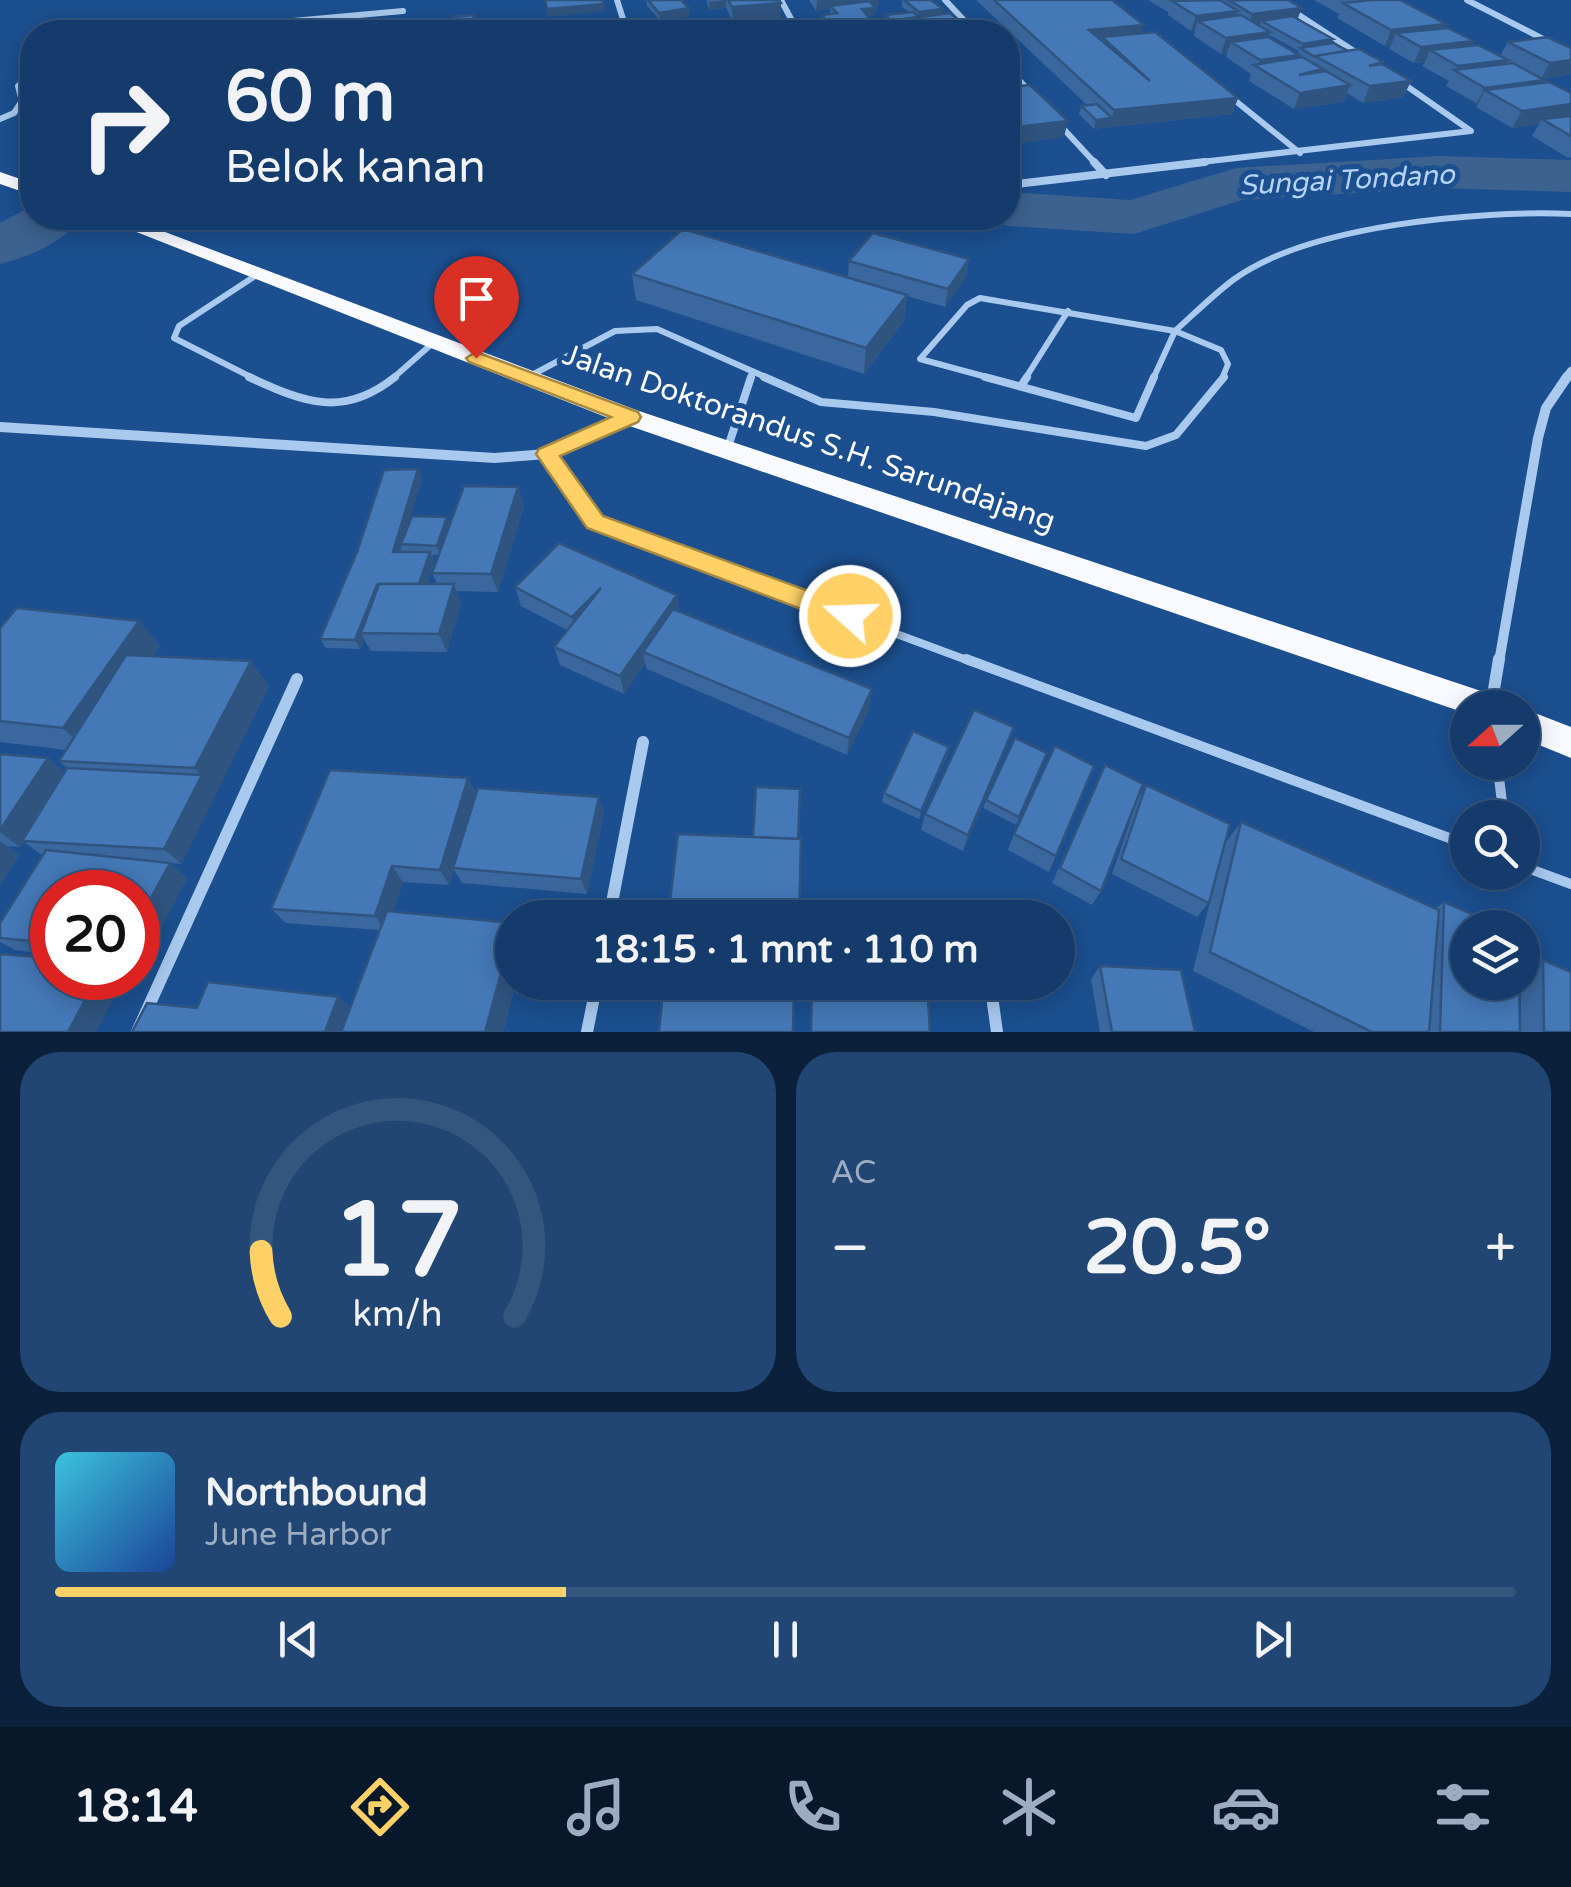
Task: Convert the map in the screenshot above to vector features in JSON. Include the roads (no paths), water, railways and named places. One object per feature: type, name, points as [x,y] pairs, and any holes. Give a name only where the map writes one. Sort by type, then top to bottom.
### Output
[{"type":"highway","name":"Jalan Doktorandus S.H. Sarundajang","points":[[142,230],[630,417],[1450,694]]},
{"type":"highway","points":[[1540,730],[1571,743]]},
{"type":"street","points":[[945,0],[964,20]]},
{"type":"street","points":[[1276,0],[1371,63]]},
{"type":"street","points":[[1467,0],[1571,54]]},
{"type":"street","points":[[304,20],[403,11]]},
{"type":"street","points":[[1020,184],[1471,131],[1387,73]]},
{"type":"street","points":[[1020,81],[1032,94]]},
{"type":"street","points":[[1212,82],[1300,153]]},
{"type":"street","points":[[0,118],[14,113],[20,104]]},
{"type":"street","points":[[1057,121],[1106,175]]},
{"type":"street","points":[[1493,690],[1538,438],[1546,408],[1571,371]]},
{"type":"street","points":[[0,427],[495,458],[547,454],[630,417]]},
{"type":"street","points":[[136,1032],[298,680]]},
{"type":"street","points":[[612,900],[642,742]]},
{"type":"street","points":[[588,1032],[594,1000]]},
{"type":"street","points":[[992,1000],[996,1032]]},
{"type":"lane","points":[[527,377],[614,331],[657,329],[822,402],[934,412],[1146,446],[1176,435],[1229,366],[1216,345],[1174,332],[980,298],[967,306],[920,359],[1136,418],[1174,332],[1236,278],[1296,249],[1400,225],[1523,212],[1571,214]]},
{"type":"lane","points":[[258,274],[179,326],[174,338],[307,401],[333,405],[367,396],[434,342]]},
{"type":"lane","points":[[1021,386],[1068,311]]},
{"type":"lane","points":[[727,450],[752,373]]},
{"type":"lane","points":[[547,454],[595,522],[1450,839]]},
{"type":"lane","points":[[1540,873],[1571,884]]},
{"type":"waterway","name":"Sungai Tondano","points":[[1020,210],[1134,217],[1236,184],[1439,172],[1571,176]]},
{"type":"waterway","name":"Sungai Tondano","points":[[0,246],[30,230]]}]
